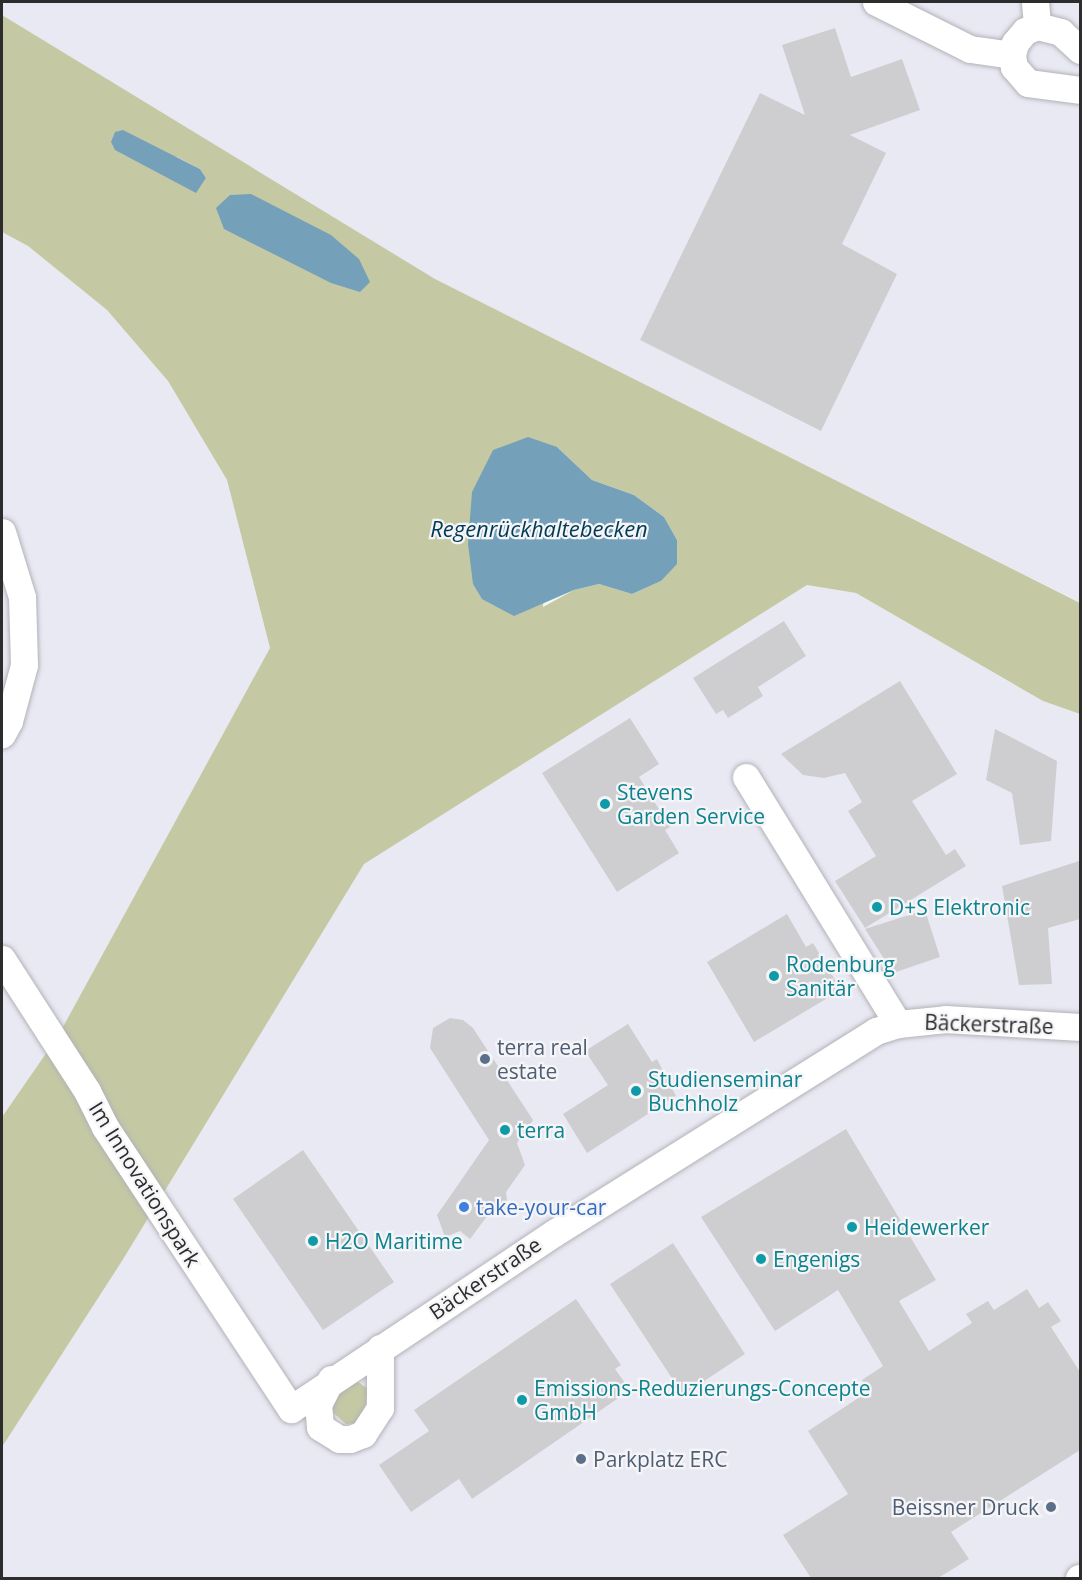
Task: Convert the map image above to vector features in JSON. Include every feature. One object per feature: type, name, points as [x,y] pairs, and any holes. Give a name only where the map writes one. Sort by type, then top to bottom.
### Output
[{"type":"street","points":[[876,2],[970,49],[1012,55]]},
{"type":"street","points":[[1080,50],[1061,32],[1036,14],[1015,43],[1012,55],[1019,76],[1028,83],[1080,90]]},
{"type":"street","points":[[2,532],[22,597],[24,665],[9,721],[2,734]]},
{"type":"street","name":"Bäckerstraße","points":[[746,777],[898,1024]]},
{"type":"street","name":"Im Innovationspark","points":[[2,959],[87,1091],[105,1127],[291,1409]]},
{"type":"street","name":"Bäckerstraße","points":[[291,1409],[332,1378],[720,1126],[876,1031],[898,1024],[946,1019],[1080,1027]]},
{"type":"street","points":[[332,1378],[318,1404],[320,1426],[339,1439],[350,1439],[363,1434],[380,1408],[380,1348]]},
{"type":"shaded area","points":[[2,2],[1080,2],[1079,602],[434,279],[2,15]]},
{"type":"shaded area","points":[[2,232],[28,246],[107,310],[168,381],[227,480],[270,648],[58,1036],[2,1117]]},
{"type":"shaded area","points":[[807,585],[856,593],[1043,701],[1080,714],[1080,1578],[2,1578],[2,1447],[122,1261],[363,864]]},
{"type":"green space","points":[[2,15],[435,279],[1080,603],[1080,714],[1043,701],[856,593],[807,585],[364,864],[122,1261],[2,1447],[2,1117],[58,1036],[270,648],[227,480],[168,381],[107,310],[28,246],[2,232]],"holes":[[[177,157],[200,169],[206,178],[196,192],[142,163]],[[557,447],[592,480],[634,495],[664,517],[677,540],[661,581],[632,594],[599,584],[574,590],[543,607]]]},
{"type":"green space","points":[[358,1382],[368,1389],[364,1414],[358,1423],[346,1424],[330,1410],[332,1398],[341,1389]]},
{"type":"water","points":[[123,130],[200,169],[206,178],[196,193],[115,150],[111,142],[115,132]]},
{"type":"water","points":[[251,194],[331,235],[359,259],[370,282],[360,292],[331,283],[224,229],[216,208],[230,195]]},
{"type":"water","name":"Regenrückhaltebecken","points":[[528,437],[557,447],[592,480],[634,495],[664,517],[677,540],[677,564],[661,581],[632,594],[599,584],[574,590],[514,616],[482,599],[473,584],[468,544],[472,492],[493,450]]},
{"type":"building","points":[[835,28],[851,77],[902,59],[920,110],[850,135],[886,153],[842,244],[897,274],[821,431],[640,340],[760,93],[805,115],[782,45]]},
{"type":"building","points":[[784,621],[806,656],[758,687],[763,696],[728,718],[723,710],[716,714],[693,678]]},
{"type":"building","points":[[900,681],[957,774],[912,801],[946,855],[955,849],[966,866],[865,928],[835,881],[876,856],[848,811],[862,802],[845,773],[824,778],[803,775],[781,754]]},
{"type":"building","name":"Stevens Garden Service","points":[[630,718],[659,764],[639,777],[670,827],[665,830],[679,853],[617,892],[542,773]]},
{"type":"building","points":[[995,729],[1057,761],[1051,841],[1020,845],[1012,793],[986,780]]},
{"type":"building","points":[[1079,861],[1080,919],[1048,928],[1052,984],[1019,985],[1002,886]]},
{"type":"building","points":[[925,910],[940,957],[893,973],[865,929]]},
{"type":"building","name":"Rodenburg Sanitär","points":[[787,914],[806,947],[813,943],[841,990],[754,1042],[707,962]]},
{"type":"building","name":"terra","points":[[450,1018],[463,1020],[473,1028],[533,1120],[517,1143],[525,1165],[506,1192],[508,1207],[502,1214],[488,1215],[470,1239],[460,1231],[445,1237],[437,1215],[489,1140],[430,1048],[433,1028]]},
{"type":"building","name":"Studienseminar Buchholz","points":[[628,1024],[652,1062],[657,1059],[676,1096],[587,1153],[563,1114],[608,1085],[585,1051]]},
{"type":"building","points":[[846,1129],[936,1280],[899,1301],[929,1351],[972,1323],[966,1314],[988,1301],[994,1310],[1027,1289],[1039,1308],[1048,1302],[1061,1321],[1051,1327],[1080,1372],[1080,1450],[951,1532],[969,1559],[938,1578],[811,1578],[783,1535],[848,1494],[808,1431],[869,1391],[862,1380],[883,1366],[838,1290],[775,1331],[701,1217]]},
{"type":"building","name":"H2O Maritime","points":[[303,1150],[394,1282],[323,1330],[233,1199]]},
{"type":"building","points":[[673,1243],[745,1354],[683,1395],[610,1284]]},
{"type":"building","name":"Emissions-Reduzierungs-Concepte GmbH","points":[[576,1299],[621,1365],[615,1369],[630,1390],[472,1499],[459,1479],[411,1512],[379,1465],[429,1431],[414,1410]]},
{"type":"place","name":"Stevens Garden Service","points":[[605,804]]},
{"type":"place","name":"D+S Elektronic","points":[[877,907]]},
{"type":"place","name":"Rodenburg Sanitär","points":[[774,976]]},
{"type":"place","name":"terra real estate","points":[[485,1059]]},
{"type":"place","name":"Studienseminar Buchholz","points":[[636,1091]]},
{"type":"place","name":"terra","points":[[505,1130]]},
{"type":"place","name":"take-your-car","points":[[464,1207]]},
{"type":"place","name":"Heidewerker","points":[[852,1227]]},
{"type":"place","name":"H2O Maritime","points":[[313,1241]]},
{"type":"place","name":"Engenigs","points":[[761,1259]]},
{"type":"place","name":"Emissions-Reduzierungs-Concepte GmbH","points":[[522,1400]]},
{"type":"place","name":"Parkplatz ERC","points":[[581,1459]]},
{"type":"place","name":"Beissner Druck","points":[[1051,1507]]}]
